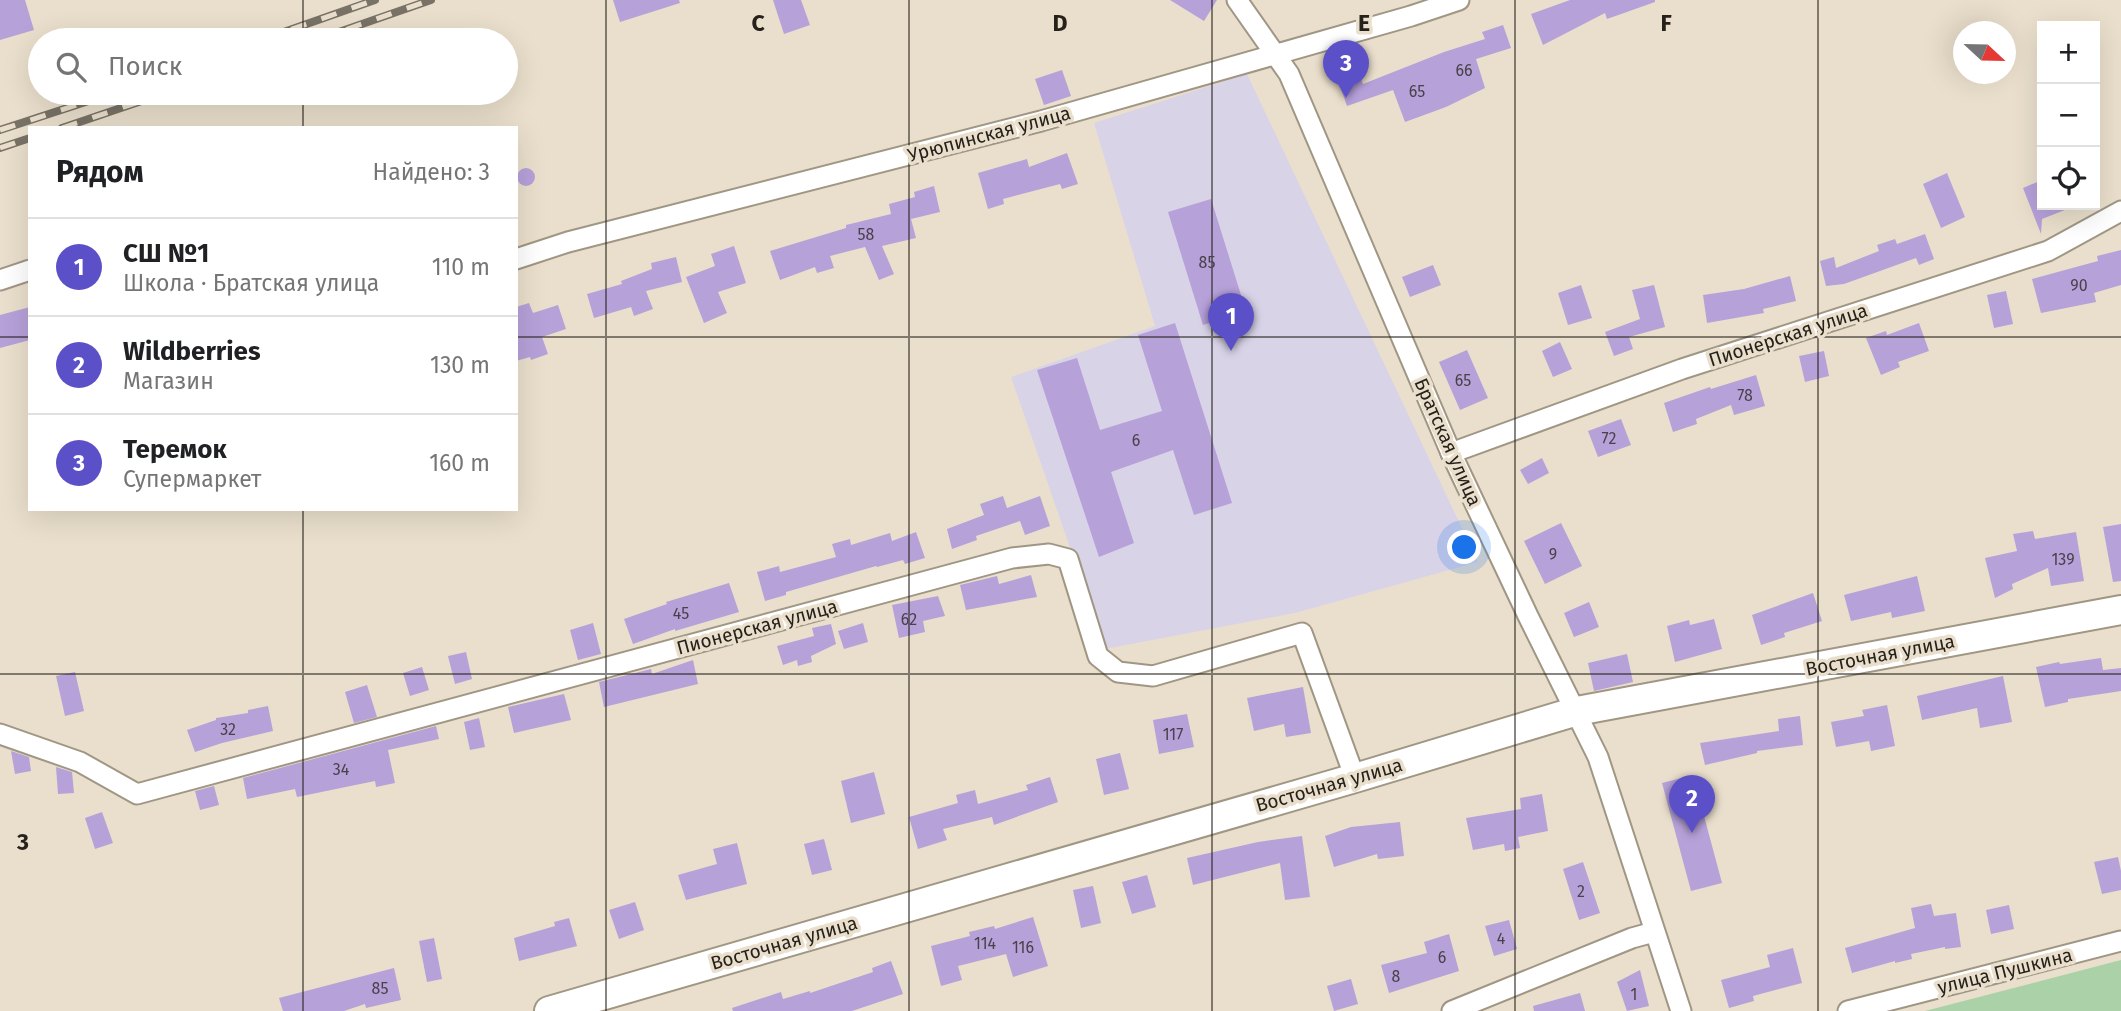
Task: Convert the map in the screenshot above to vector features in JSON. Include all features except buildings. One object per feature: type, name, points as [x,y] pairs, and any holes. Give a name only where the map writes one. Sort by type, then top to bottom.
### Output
[{"type":"street","name":"Братская улица","points":[[1237,0],[1289,74],[1451,453],[1598,757],[1681,1011]]},
{"type":"street","name":"Урюпинская улица","points":[[518,258],[569,242],[1041,121],[1459,0]]},
{"type":"street","name":"Пионерская улица","points":[[1451,453],[1682,369],[2048,251],[2121,211]]},
{"type":"street","points":[[0,280],[28,271]]},
{"type":"street","name":"Пионерская улица","points":[[0,734],[80,762],[137,794],[1012,558],[1049,554],[1069,559],[1098,656],[1118,673],[1153,676],[1302,633],[1355,778]]},
{"type":"street","name":"Восточная улица","points":[[549,1011],[1355,778],[1577,711],[2121,610]]},
{"type":"street","points":[[1452,1011],[1632,938],[1654,932]]},
{"type":"street","name":"улица Пушкина","points":[[1848,1011],[2121,941]]},
{"type":"shaded area","points":[[1247,74],[1478,562],[1295,613],[1105,649],[1011,377],[1155,326],[1094,123]]},
{"type":"green space","points":[[2121,960],[2121,1011],[1925,1011]]},
{"type":"railway","points":[[295,28],[375,0]]},
{"type":"railway","points":[[350,28],[431,0]]},
{"type":"railway","points":[[0,130],[76,105]]},
{"type":"railway","points":[[68,126],[130,105]]},
{"type":"railway","points":[[0,148],[28,139]]},
{"type":"place","name":"Теремок","points":[[1346,98]]},
{"type":"place","name":"СШ №1","points":[[1231,351]]},
{"type":"place","name":"Wildberries","points":[[1692,833]]}]
